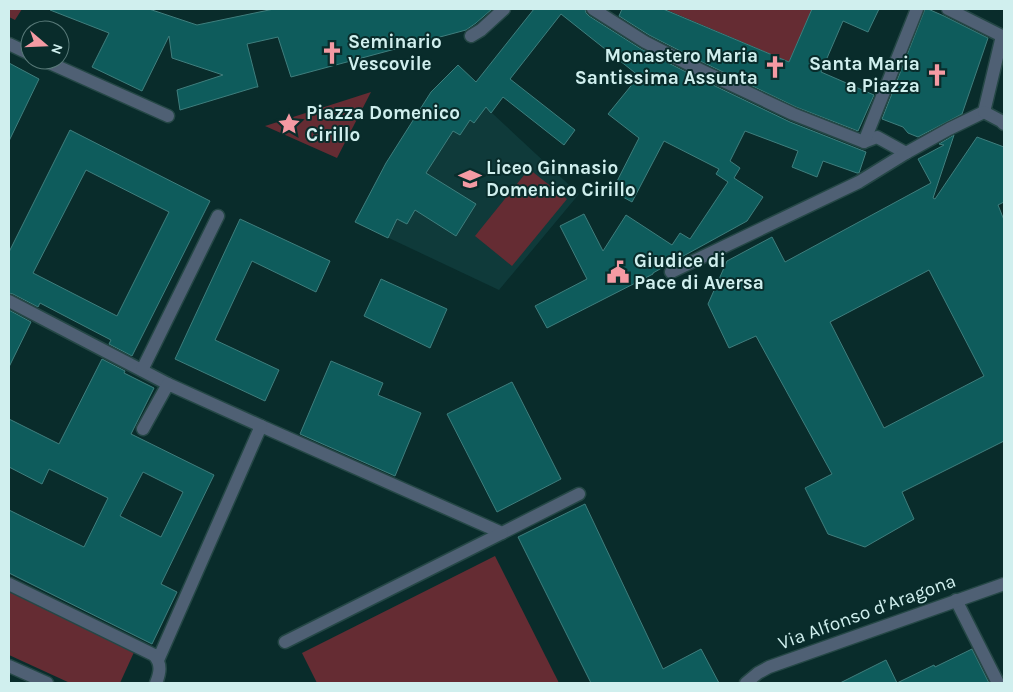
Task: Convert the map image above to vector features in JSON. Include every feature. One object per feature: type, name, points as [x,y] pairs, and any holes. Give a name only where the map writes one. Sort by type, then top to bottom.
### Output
[{"type":"street","points":[[471,36],[481,30],[504,9]]},
{"type":"street","points":[[593,9],[645,42],[793,114],[864,142],[877,137],[906,153]]},
{"type":"street","points":[[864,142],[916,9]]},
{"type":"street","points":[[948,9],[1003,34],[984,112]]},
{"type":"street","points":[[65,70],[168,116]]},
{"type":"street","points":[[984,112],[1004,124]]},
{"type":"street","points":[[672,272],[859,182],[906,153],[984,112]]},
{"type":"street","points":[[142,370],[218,216]]},
{"type":"street","points":[[9,301],[168,384],[502,533]]},
{"type":"street","points":[[143,429],[168,384]]},
{"type":"street","points":[[158,660],[261,426]]},
{"type":"street","points":[[285,642],[579,494]]},
{"type":"street","points":[[9,584],[154,655],[158,660],[160,673],[156,683]]},
{"type":"street","name":"Via Alfonso d’Aragona","points":[[746,683],[769,667],[1004,584]]},
{"type":"street","points":[[956,600],[998,683]]},
{"type":"street","points":[[9,666],[47,683]]},
{"type":"shaded area","points":[[9,9],[22,9],[15,20],[9,17]]},
{"type":"shaded area","points":[[667,9],[812,9],[789,62]]},
{"type":"shaded area","name":"Liceo Ginnasio Domenico Cirillo","points":[[458,65],[498,103],[492,113],[579,194],[499,290],[355,222],[386,163],[431,92]]},
{"type":"shaded area","points":[[371,92],[337,158],[265,126]]},
{"type":"shaded area","points":[[529,169],[567,199],[512,266],[475,236]]},
{"type":"shaded area","points":[[495,556],[559,683],[317,683],[302,653]]},
{"type":"shaded area","points":[[9,592],[135,650],[120,683],[70,683],[9,655]]},
{"type":"building","points":[[50,9],[149,9],[197,25],[274,9],[492,9],[466,30],[291,77],[278,37],[247,44],[258,87],[180,110],[177,90],[223,75],[172,58],[169,36],[142,91],[92,67],[109,33]]},
{"type":"building","points":[[534,9],[585,9],[589,16],[641,49],[690,74],[790,122],[866,152],[859,173],[823,161],[817,177],[792,167],[798,151],[745,131],[730,161],[740,168],[734,178],[763,197],[747,221],[653,274],[547,328],[535,306],[587,279],[560,226],[584,214],[603,251],[626,215],[672,245],[680,233],[690,239],[728,182],[716,174],[719,169],[664,141],[632,202],[612,191],[639,138],[608,114],[639,76],[561,14],[510,79],[575,130],[564,145],[503,97],[491,113],[486,107],[474,123],[470,120],[460,135],[453,131],[426,173],[476,204],[456,236],[415,210],[407,224],[397,219],[388,238],[355,222],[386,163],[431,92],[458,65],[476,82]]},
{"type":"building","name":"Monastero Maria Santissima Assunta","points":[[622,9],[663,9],[789,62],[812,9],[879,9],[868,32],[843,21],[821,72],[874,95],[858,131],[796,107],[649,35],[619,16]]},
{"type":"building","name":"Santa Maria a Piazza","points":[[925,9],[944,16],[988,38],[962,114],[918,137],[908,133],[903,127],[882,119]]},
{"type":"building","points":[[9,63],[39,79],[9,141]]},
{"type":"building","points":[[70,130],[210,201],[132,356],[109,344],[111,340],[40,303],[38,307],[9,293],[9,252]],"holes":[[[86,170],[169,212],[117,316],[33,273]]]},
{"type":"building","points":[[954,135],[933,198],[935,199],[977,137],[1004,147],[1004,202],[998,205],[1004,220],[1004,441],[902,492],[914,519],[865,547],[828,534],[805,488],[832,474],[756,336],[729,348],[708,304],[727,261],[772,237],[785,262],[931,183],[918,159],[944,145],[939,144]],"holes":[[[929,270],[984,376],[884,428],[830,322]]]},
{"type":"building","points":[[240,219],[330,261],[316,292],[252,261],[215,340],[279,370],[265,401],[175,359]]},
{"type":"building","points":[[381,279],[447,309],[430,348],[364,316]]},
{"type":"building","points":[[9,310],[31,322],[9,367]]},
{"type":"building","points":[[102,359],[125,371],[124,373],[154,388],[131,434],[214,475],[161,584],[177,592],[152,644],[9,573],[9,510],[84,547],[108,498],[49,469],[42,484],[9,467],[9,419],[59,444]],"holes":[[[143,472],[183,492],[161,537],[120,516]]]},
{"type":"building","points":[[331,361],[383,383],[378,395],[421,413],[395,476],[300,434]]},
{"type":"building","points":[[512,382],[561,479],[497,512],[447,414]]},
{"type":"building","points":[[585,504],[663,669],[701,649],[719,683],[591,683],[518,537]]},
{"type":"building","points":[[972,649],[989,683],[897,683]]},
{"type":"building","points":[[886,660],[897,683],[840,683]]},
{"type":"place","name":"Seminario Vescovile","points":[[332,53]]},
{"type":"place","name":"Monastero Maria Santissima Assunta","points":[[775,67]]},
{"type":"place","name":"Santa Maria a Piazza","points":[[937,75]]},
{"type":"place","name":"Piazza Domenico Cirillo","points":[[289,124]]},
{"type":"place","name":"Liceo Ginnasio Domenico Cirillo","points":[[470,179]]},
{"type":"place","name":"Giudice di Pace di Aversa","points":[[618,272]]}]
